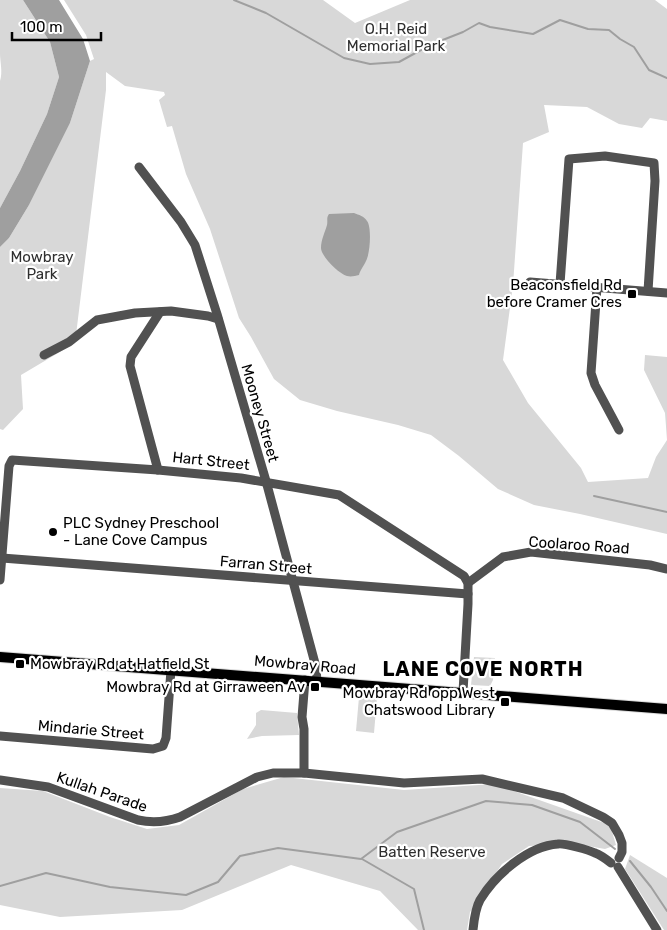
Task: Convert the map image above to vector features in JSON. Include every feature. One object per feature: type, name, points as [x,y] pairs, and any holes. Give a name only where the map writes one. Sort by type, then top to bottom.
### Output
[{"type":"main road","name":"Mowbray Road","points":[[0,656],[667,709]]},
{"type":"street","points":[[560,284],[569,159],[606,156],[654,163],[655,181],[648,291]]},
{"type":"street","name":"Mooney Street","points":[[139,167],[181,222],[195,245],[266,482],[316,667],[317,682]]},
{"type":"street","points":[[530,282],[667,292]]},
{"type":"street","points":[[598,287],[591,373],[595,385],[619,430]]},
{"type":"street","points":[[44,355],[69,342],[97,320],[135,313],[171,311],[218,319]]},
{"type":"street","points":[[158,470],[130,366],[131,357],[160,312]]},
{"type":"street","name":"Hart Street","points":[[4,483],[12,460],[158,470],[266,482],[339,495],[464,576],[468,583]]},
{"type":"street","points":[[0,580],[4,483]]},
{"type":"street","name":"Coolaroo Road","points":[[468,583],[503,558],[531,552],[650,564],[667,569]]},
{"type":"street","name":"Farran Street","points":[[2,558],[468,594]]},
{"type":"street","points":[[463,692],[468,583]]},
{"type":"street","name":"Mindarie Street","points":[[0,736],[153,749],[163,746],[166,738],[171,670]]},
{"type":"street","points":[[304,773],[304,729],[302,717],[305,680]]},
{"type":"street","name":"Kullah Parade","points":[[0,780],[48,787],[138,820],[149,822],[180,817],[257,778],[273,773],[304,773],[404,783],[482,779],[563,798],[603,817],[612,823],[622,843],[622,852],[616,863]]},
{"type":"street","points":[[472,930],[480,901],[491,885],[507,869],[534,850],[560,843],[594,852],[616,863],[656,930]]},
{"type":"green space","points":[[0,0],[23,0],[50,42],[59,77],[47,114],[0,208],[1,71]]},
{"type":"green space","points":[[64,0],[323,0],[355,23],[410,0],[655,0],[667,9],[667,121],[650,118],[642,128],[619,124],[587,107],[544,105],[549,132],[523,143],[513,285],[503,360],[528,403],[581,468],[588,482],[648,478],[656,457],[667,440],[667,534],[534,505],[498,489],[431,435],[300,400],[274,379],[239,318],[210,229],[186,174],[172,126],[167,127],[159,100],[165,95],[164,92],[125,86],[106,72],[106,90],[75,343],[21,375],[23,409],[3,430],[0,429],[0,247],[9,238],[29,205],[70,123],[90,61],[94,59],[86,35]]},
{"type":"green space","points":[[645,355],[667,357],[667,440],[665,413],[644,370]]},
{"type":"green space","points":[[474,657],[495,658],[493,680],[490,686],[471,685]]},
{"type":"green space","points":[[359,697],[377,698],[374,733],[356,731]]},
{"type":"green space","points":[[261,710],[297,713],[299,735],[262,736],[247,739],[256,725],[256,713]]},
{"type":"green space","name":"Batten Reserve","points":[[284,777],[404,790],[494,784],[610,825],[616,845],[605,849],[571,843],[529,846],[502,864],[470,912],[467,930],[418,930],[380,891],[291,865],[182,910],[60,917],[0,905],[0,788],[43,791],[147,829],[179,825],[243,789]]},
{"type":"green space","points":[[630,855],[667,878],[667,930],[664,930],[625,869]]},
{"type":"shaded area","points":[[23,0],[59,0],[83,39],[90,61],[70,123],[29,205],[9,238],[0,247],[0,208],[47,114],[59,77],[50,42]]},
{"type":"shaded area","points":[[354,213],[363,217],[369,224],[369,253],[359,275],[347,276],[331,264],[324,255],[321,245],[329,214]]},
{"type":"waterway","points":[[234,0],[266,13],[344,58],[370,64],[399,62],[430,45],[463,32],[479,23],[490,27],[533,34],[560,20],[588,29],[609,30],[634,47],[649,70],[667,78]]},
{"type":"waterway","points":[[594,496],[667,512]]},
{"type":"waterway","points":[[0,886],[46,873],[110,887],[186,895],[218,882],[240,856],[278,848],[361,859],[397,832],[486,801],[532,805],[580,822],[615,849]]},
{"type":"waterway","points":[[362,859],[414,889],[424,930]]},
{"type":"waterway","points":[[630,861],[667,911]]},
{"type":"place","name":"Beaconsfield Rd before Cramer Cres","points":[[632,294]]},
{"type":"place","name":"PLC Sydney Preschool - Lane Cove Campus","points":[[53,532]]},
{"type":"place","name":"Mowbray Rd at Hatfield St","points":[[20,664]]},
{"type":"place","name":"Mowbray Rd at Girraween Av","points":[[315,687]]},
{"type":"place","name":"Mowbray Rd opp West Chatswood Library","points":[[505,702]]},
{"type":"district","name":"LANE COVE NORTH","points":[[483,669]]},
{"type":"park label","name":"O.H. Reid Memorial Park","points":[[396,38]]},
{"type":"park label","name":"Mowbray Park","points":[[42,266]]}]
